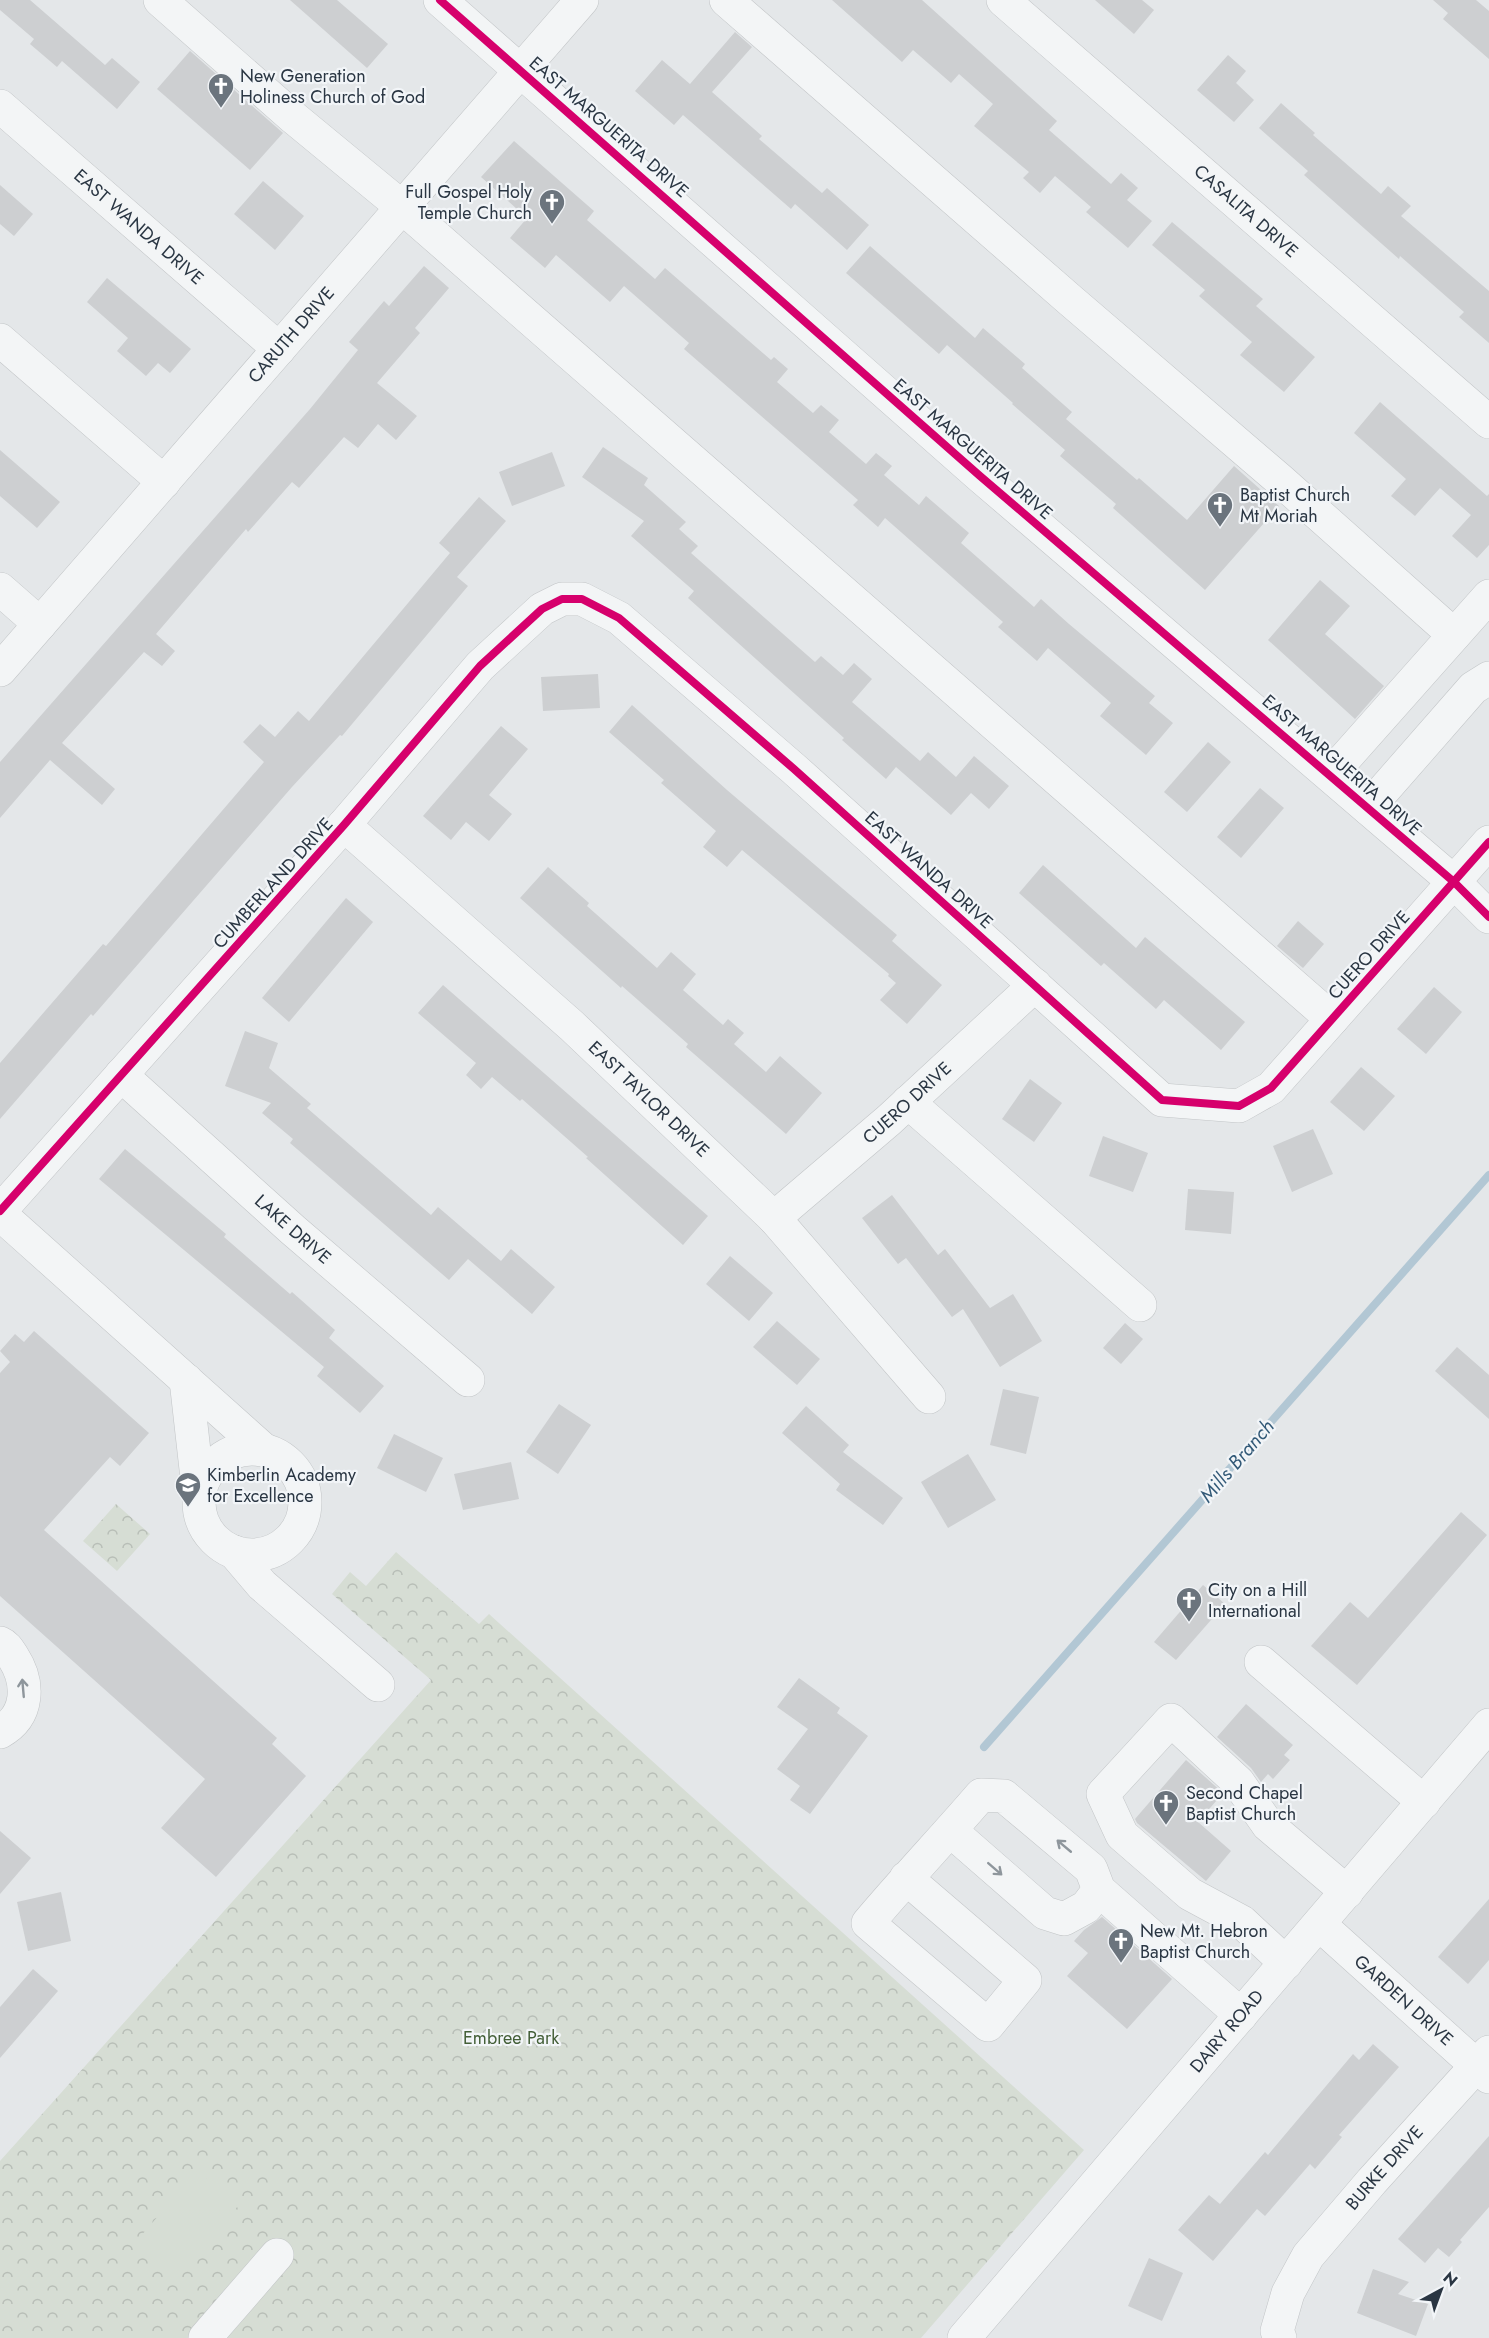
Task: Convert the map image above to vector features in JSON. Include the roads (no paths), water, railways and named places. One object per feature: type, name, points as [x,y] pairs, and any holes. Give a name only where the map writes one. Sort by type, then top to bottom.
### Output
[{"type":"street","points":[[160,0],[294,118],[402,207],[1332,1019]]},
{"type":"street","name":"EAST MARGUERITA DRIVE","points":[[441,0],[980,476],[1454,882],[1489,917]]},
{"type":"street","name":"CARUTH DRIVE","points":[[0,670],[582,0]]},
{"type":"street","points":[[726,0],[1280,480],[1454,635]]},
{"type":"street","name":"CASALITA DRIVE","points":[[1003,0],[1489,422]]},
{"type":"street","name":"EAST WANDA DRIVE","points":[[0,106],[279,349]]},
{"type":"street","points":[[0,340],[164,482]]},
{"type":"street","points":[[0,589],[40,624]]},
{"type":"street","points":[[1330,775],[1489,596]]},
{"type":"street","name":"CUMBERLAND DRIVE","points":[[0,1213],[345,825],[480,666],[542,609],[562,599],[582,599]]},
{"type":"street","name":"EAST WANDA DRIVE","points":[[582,599],[619,618],[794,769],[1162,1100],[1239,1106],[1271,1088]]},
{"type":"street","points":[[1368,808],[1473,688],[1489,678]]},
{"type":"street","name":"EAST TAYLOR DRIVE","points":[[345,825],[572,1026],[774,1218],[929,1397]]},
{"type":"street","name":"CUERO DRIVE","points":[[1271,1088],[1489,842]]},
{"type":"street","name":"CUERO DRIVE","points":[[774,1218],[909,1102],[1035,985]]},
{"type":"street","name":"LAKE DRIVE","points":[[121,1075],[292,1230],[468,1380]]},
{"type":"street","points":[[909,1102],[1140,1305]]},
{"type":"street","points":[[0,1213],[264,1450],[280,1457],[293,1468],[302,1483],[306,1500],[304,1518],[296,1533],[284,1546],[269,1554],[252,1556],[234,1552],[218,1544],[207,1530],[200,1514],[186,1380]]},
{"type":"street","points":[[199,1496],[204,1479],[214,1464],[229,1454],[246,1449],[264,1450]]},
{"type":"street","points":[[234,1552],[262,1585],[378,1685]]},
{"type":"street","points":[[0,1643],[6,1646],[21,1670],[25,1696],[20,1714],[10,1726],[0,1732]]},
{"type":"street","points":[[1261,1662],[1424,1802]]},
{"type":"street","points":[[1286,1963],[1242,1922],[1190,1894],[1122,1835],[1103,1794],[1171,1720],[1238,1782],[1268,1825],[1347,1892]]},
{"type":"street","name":"DAIRY ROAD","points":[[972,2335],[1489,1725]]},
{"type":"street","points":[[906,1878],[1026,1980],[988,2025],[867,1923],[906,1878],[951,1831],[981,1795],[1004,1796],[1091,1869],[1099,1890],[1241,2015]]},
{"type":"street","points":[[951,1831],[1045,1913],[1064,1919],[1086,1907],[1099,1890]]},
{"type":"street","name":"GARDEN DRIVE","points":[[1320,1924],[1485,2065]]},
{"type":"street","name":"BURKE DRIVE","points":[[1280,2338],[1277,2331],[1288,2292],[1308,2256],[1372,2181],[1485,2065]]},
{"type":"street","points":[[206,2338],[277,2255]]},
{"type":"waterway","name":"Mills Branch","points":[[984,1747],[1489,1175]]},
{"type":"place","name":"New Generation Holiness Church of God","points":[[221,109]]},
{"type":"place","name":"Full Gospel Holy Temple Church","points":[[552,225]]},
{"type":"place","name":"Baptist Church Mt Moriah","points":[[1220,528]]},
{"type":"place","name":"Kimberlin Academy for Excellence","points":[[188,1508]]},
{"type":"place","name":"City on a Hill International","points":[[1189,1623]]},
{"type":"place","name":"Second Chapel Baptist Church","points":[[1166,1826]]},
{"type":"place","name":"New Mt. Hebron Baptist Church","points":[[1121,1964]]},
{"type":"park label","name":"Embree Park","points":[[511,2038]]}]
